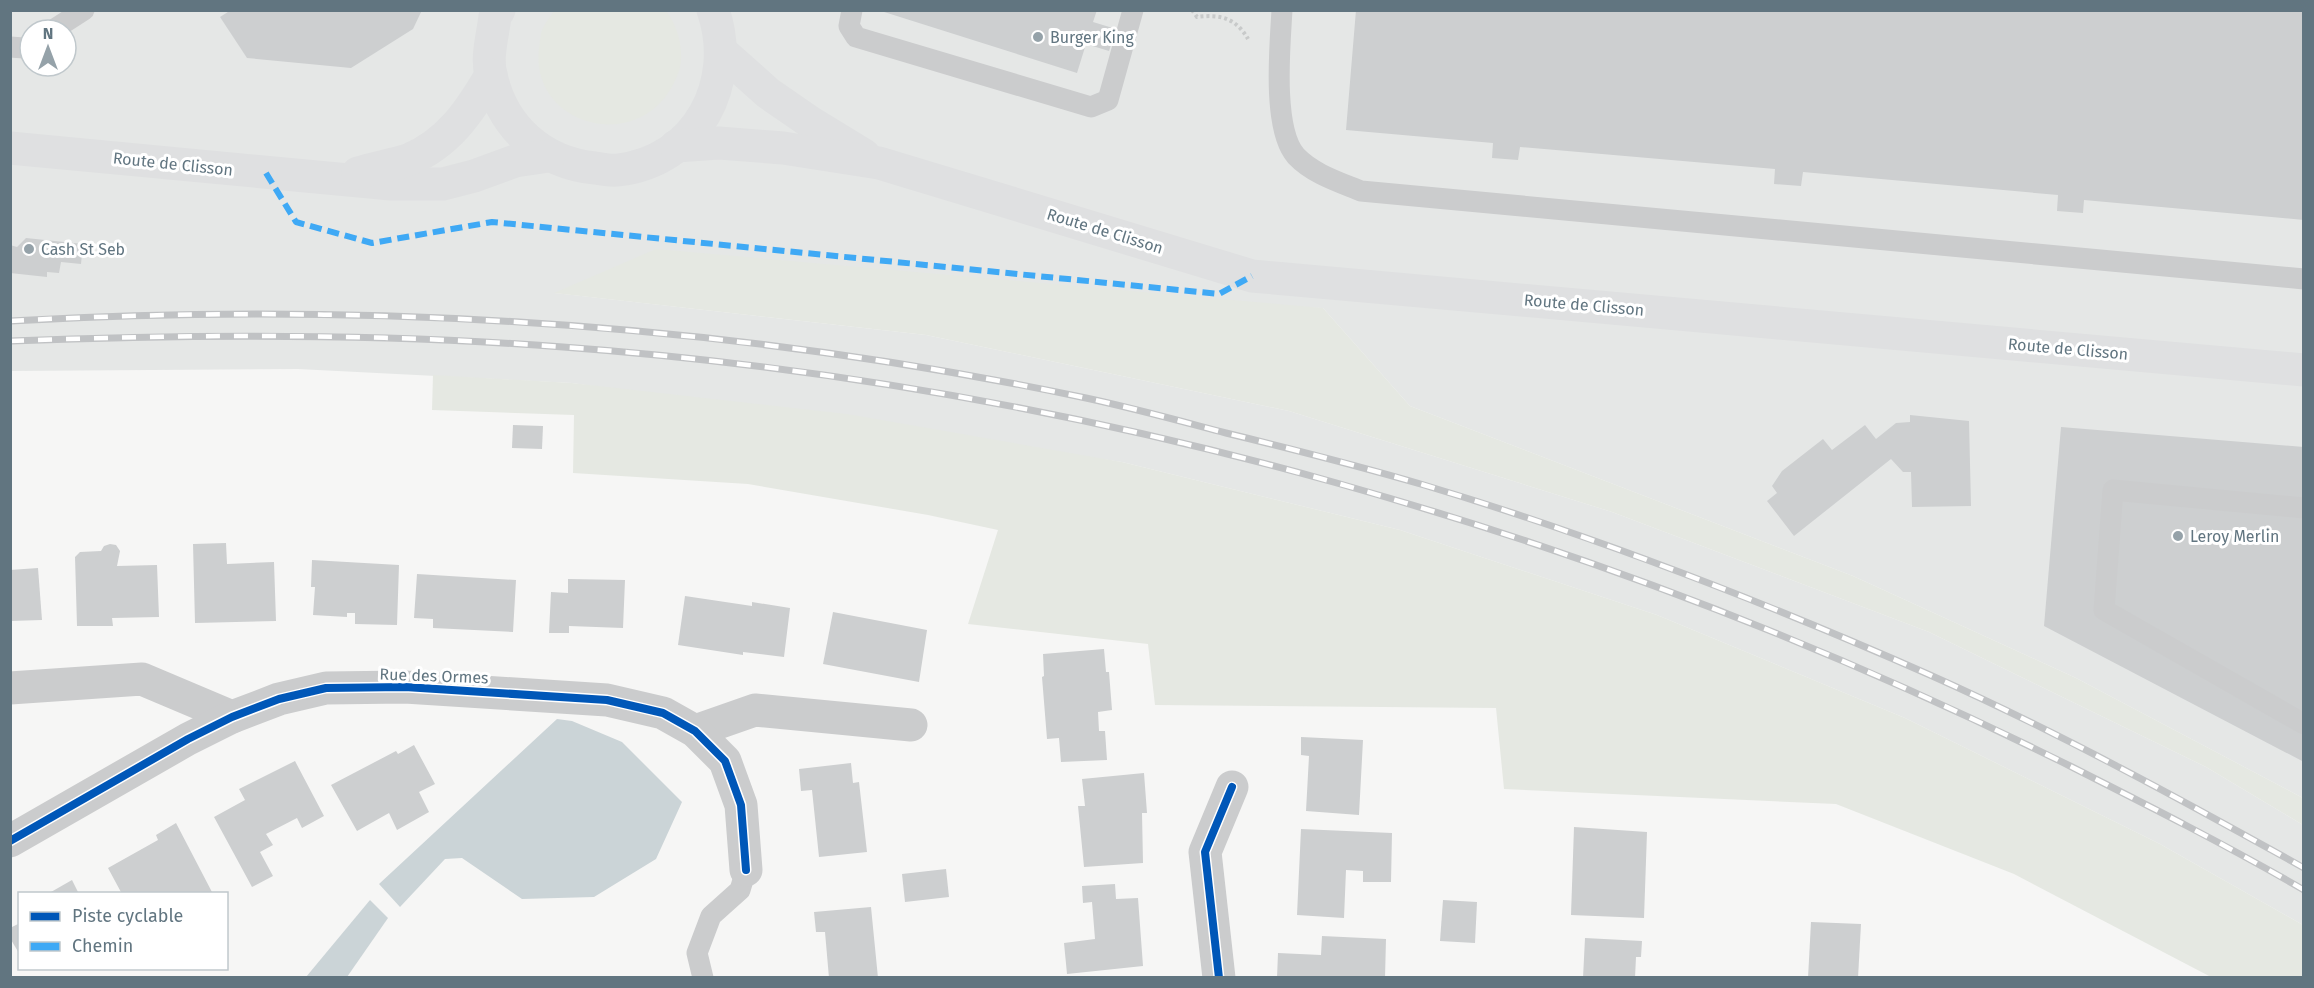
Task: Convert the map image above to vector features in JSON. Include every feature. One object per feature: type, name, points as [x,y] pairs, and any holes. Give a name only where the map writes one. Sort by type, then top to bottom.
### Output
[{"type":"main road","points":[[499,10],[495,16],[489,62],[490,75],[506,115],[531,144],[549,156],[576,166],[616,171],[637,166],[669,152],[696,128],[715,95],[722,52],[719,29],[713,10]]},
{"type":"main road","name":"Route de Clisson","points":[[722,52],[768,93],[810,122],[879,163]]},
{"type":"main road","name":"Route de Clisson","points":[[336,178],[409,159],[444,140],[471,110],[490,75]]},
{"type":"main road","name":"Route de Clisson","points":[[676,146],[719,143],[783,148],[879,163],[1252,276],[2304,370]]},
{"type":"main road","name":"Route de Clisson","points":[[10,148],[391,184],[443,184],[474,176],[515,161],[549,156]]},
{"type":"street","points":[[10,688],[142,679],[232,717]]},
{"type":"street","name":"Rue des Ormes","points":[[10,841],[188,739],[232,717],[279,699],[326,688],[405,687],[607,700],[663,713],[695,731],[725,762],[741,805],[746,870]]},
{"type":"street","points":[[695,731],[755,710],[911,725]]},
{"type":"street","points":[[1219,978],[1205,852],[1232,787]]},
{"type":"lane","points":[[852,10],[849,26],[856,36],[1091,107],[1108,100],[1133,10]]},
{"type":"lane","points":[[1282,10],[1281,121],[1295,155],[1319,173],[1361,191],[2304,279]]},
{"type":"lane","points":[[2304,508],[2113,490],[2104,610],[2304,724]]},
{"type":"lane","name":"Rue des Ormes","points":[[703,978],[697,953],[711,916],[740,890],[746,870]]},
{"type":"path","points":[[1192,10],[1197,17]]},
{"type":"shaded area","points":[[11,11],[2303,11],[2303,798],[2076,678],[1853,576],[1410,406],[1323,308],[555,293],[926,335],[1289,411],[1612,512],[1929,632],[2206,767],[2303,825],[2303,925],[2160,844],[1905,718],[1657,615],[1400,530],[1122,462],[572,383],[298,369],[11,371]]},
{"type":"shaded area","points":[[554,11],[666,11],[677,32],[681,48],[681,64],[664,99],[643,116],[619,124],[594,123],[571,114],[552,98],[541,76],[539,48],[542,30]]},
{"type":"shaded area","points":[[656,249],[1323,308],[1410,406],[1853,576],[2076,678],[2303,798],[2303,825],[2206,767],[1929,632],[1612,512],[1289,411],[926,335],[554,293]]},
{"type":"shaded area","points":[[433,375],[572,383],[847,414],[1122,462],[1400,530],[1657,615],[1905,718],[2160,844],[2303,925],[2303,977],[2211,977],[2014,874],[1836,804],[1504,789],[1496,708],[1155,705],[1148,644],[968,624],[998,530],[928,515],[748,484],[573,473],[574,415],[432,410]]},
{"type":"shaded area","points":[[557,719],[572,721],[622,742],[682,802],[656,859],[594,897],[522,899],[462,858],[445,859],[400,907],[379,884]]},
{"type":"shaded area","points":[[370,900],[388,918],[347,977],[306,977]]},
{"type":"building","points":[[231,10],[422,10],[413,29],[351,68],[247,58],[220,17]]},
{"type":"building","name":"Burger King","points":[[1097,10],[1093,22],[1116,29],[1109,51],[1086,44],[1077,73],[881,11]]},
{"type":"building","points":[[1356,10],[2304,10],[2304,220],[2084,200],[2083,213],[2057,211],[2058,195],[1803,172],[1801,186],[1774,184],[1775,169],[1520,147],[1518,160],[1492,158],[1493,143],[1346,130]]},
{"type":"building","points":[[26,238],[83,244],[81,264],[61,262],[59,273],[47,272],[47,277],[10,273],[10,245],[17,247]]},
{"type":"building","points":[[1910,415],[1969,421],[1971,506],[1912,507],[1911,472],[1903,472],[1891,459],[1794,536],[1767,501],[1777,493],[1772,486],[1782,471],[1823,439],[1832,450],[1865,425],[1876,439],[1896,423],[1910,422]]},
{"type":"building","points":[[513,425],[543,426],[542,449],[512,448]]},
{"type":"building","name":"Leroy Merlin","points":[[2061,427],[2304,447],[2304,762],[2044,626]]},
{"type":"building","points":[[226,543],[227,564],[274,562],[276,621],[195,623],[193,544]]},
{"type":"building","points":[[116,545],[120,551],[117,566],[157,565],[159,617],[112,618],[113,626],[77,626],[75,557],[80,552],[101,551],[104,546]]},
{"type":"building","points":[[312,560],[399,565],[397,625],[355,624],[355,613],[347,613],[347,617],[313,615],[315,587],[311,587]]},
{"type":"building","points":[[38,568],[42,620],[10,621],[10,570]]},
{"type":"building","points":[[417,574],[516,580],[513,632],[433,628],[433,619],[414,618]]},
{"type":"building","points":[[568,579],[625,580],[623,628],[569,626],[569,633],[549,633],[551,592],[568,593]]},
{"type":"building","points":[[685,596],[752,606],[752,602],[790,608],[784,657],[743,652],[743,655],[678,645]]},
{"type":"building","points":[[833,612],[927,630],[919,682],[823,664]]},
{"type":"building","points":[[1104,649],[1106,672],[1109,672],[1112,710],[1098,712],[1099,731],[1105,731],[1107,760],[1061,762],[1059,738],[1047,739],[1042,677],[1044,676],[1043,654]]},
{"type":"building","points":[[1301,737],[1363,740],[1359,815],[1306,811],[1309,756],[1301,755]]},
{"type":"building","points":[[414,745],[435,784],[419,792],[429,812],[397,830],[389,813],[357,831],[331,785],[396,751],[398,754]]},
{"type":"building","points":[[295,761],[324,816],[302,828],[297,818],[266,834],[273,845],[260,852],[273,876],[252,887],[214,817],[245,800],[239,789]]},
{"type":"building","points":[[851,763],[853,783],[859,782],[867,852],[819,857],[812,790],[801,791],[799,769]]},
{"type":"building","points":[[1144,773],[1147,813],[1142,813],[1143,863],[1084,867],[1078,806],[1085,806],[1082,779]]},
{"type":"building","points":[[176,823],[212,892],[121,892],[108,868],[158,840],[156,835]]},
{"type":"building","points":[[1574,827],[1647,832],[1644,918],[1571,915]]},
{"type":"building","points":[[1301,829],[1392,833],[1391,882],[1363,882],[1363,871],[1346,870],[1344,918],[1297,915]]},
{"type":"building","points":[[946,869],[949,897],[905,902],[902,874]]},
{"type":"building","points":[[72,880],[78,892],[51,892]]},
{"type":"building","points":[[1115,884],[1116,899],[1138,898],[1143,966],[1067,974],[1064,943],[1095,939],[1092,902],[1083,903],[1082,886]]},
{"type":"building","points":[[1443,900],[1477,902],[1475,943],[1440,941]]},
{"type":"building","points":[[871,907],[878,978],[829,978],[825,932],[816,932],[814,912]]},
{"type":"building","points":[[1811,922],[1861,924],[1858,978],[1808,978]]},
{"type":"building","points":[[18,924],[18,952],[10,938],[10,928]]},
{"type":"building","points":[[1322,936],[1386,939],[1385,978],[1277,978],[1278,953],[1321,955]]},
{"type":"building","points":[[1585,938],[1642,941],[1641,957],[1636,957],[1635,978],[1583,978]]},
{"type":"railway","points":[[10,321],[280,314],[416,317],[551,324],[685,336],[820,352],[953,373],[1121,406],[1424,485],[1552,526],[1680,572],[1806,622],[1978,697],[2166,792],[2304,868]]},
{"type":"railway","points":[[10,341],[287,336],[425,339],[563,347],[759,366],[953,396],[1146,435],[1337,483],[1525,541],[1710,607],[1892,682],[2070,766],[2159,811],[2304,890]]},
{"type":"marked path","points":[[266,173],[296,222],[372,243],[492,222],[1219,294],[1252,276]]},
{"type":"cycle path","points":[[10,841],[188,739],[232,717],[279,699],[326,688],[405,687],[607,700],[663,713],[695,731],[725,761],[741,805],[746,870]]},
{"type":"cycle path","points":[[1219,978],[1205,852],[1232,787]]},
{"type":"place","name":"Burger King","points":[[1038,37]]},
{"type":"place","name":"Cash St Seb","points":[[29,249]]},
{"type":"place","name":"Leroy Merlin","points":[[2178,536]]}]
